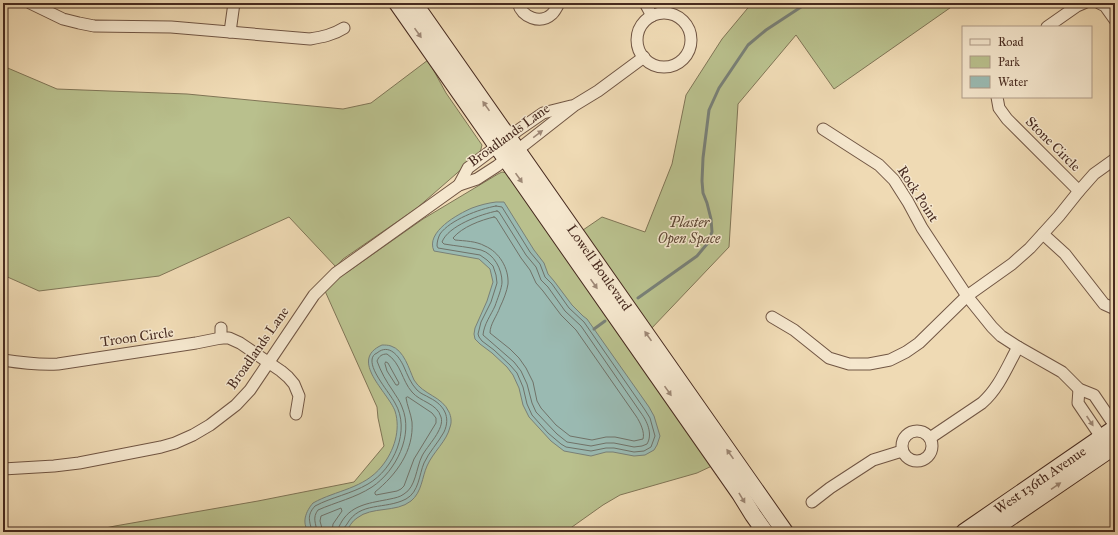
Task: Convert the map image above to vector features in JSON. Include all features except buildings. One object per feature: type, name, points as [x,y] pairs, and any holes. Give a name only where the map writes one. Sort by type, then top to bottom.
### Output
[{"type":"main road","name":"Lowell Boulevard","points":[[397,3],[507,148],[785,532]]},
{"type":"main road","name":"Lowell Boulevard","points":[[414,3],[507,148],[736,487],[764,532]]},
{"type":"main road","name":"West 136th Avenue","points":[[989,532],[1110,442],[1115,427]]},
{"type":"main road","name":"West 136th Avenue","points":[[964,532],[1110,442]]},
{"type":"street","points":[[30,3],[43,6],[63,18],[94,26],[171,27],[310,39],[322,38],[335,34],[344,28]]},
{"type":"street","points":[[230,32],[234,3]]},
{"type":"street","points":[[518,3],[519,8],[524,14],[530,18],[537,19],[546,18],[552,15],[559,3]]},
{"type":"street","points":[[645,3],[652,16]]},
{"type":"street","points":[[1047,26],[1084,3]]},
{"type":"street","points":[[1099,3],[1104,6],[1115,20]]},
{"type":"street","points":[[660,13],[676,15],[687,26],[690,34],[688,50],[684,57],[677,63],[668,66],[659,66],[650,63],[639,50],[637,42],[640,27],[652,16],[660,13]]},
{"type":"street","name":"Broadlands Lane","points":[[459,185],[468,168],[507,148],[598,91],[644,57]]},
{"type":"street","name":"Stone Circle","points":[[996,98],[1000,108],[1007,119],[1079,191]]},
{"type":"street","name":"Rock Point","points":[[822,129],[879,165],[894,180],[922,228],[949,269],[967,296],[992,327],[1001,336],[1018,347],[1062,372],[1079,389],[1094,395],[1115,427]]},
{"type":"street","name":"Broadlands Lane","points":[[3,469],[79,463],[161,447],[193,435],[210,425],[236,405],[250,390],[314,295],[336,273],[459,185],[478,179],[507,148]]},
{"type":"street","points":[[772,317],[794,330],[829,358],[849,364],[869,364],[890,360],[906,352],[967,296],[1012,264],[1030,248],[1094,174],[1115,159]]},
{"type":"street","points":[[1043,234],[1065,254],[1104,304],[1115,308]]},
{"type":"street","name":"Troon Circle","points":[[3,360],[41,365],[58,364],[196,343],[221,333],[240,343],[269,362],[294,384],[299,396],[296,414]]},
{"type":"street","points":[[930,438],[989,398],[1018,347]]},
{"type":"street","points":[[1079,389],[1078,403],[1110,442]]},
{"type":"street","points":[[912,431],[922,432],[930,438],[932,447],[931,451],[929,455],[921,461],[912,461],[904,455],[901,446],[904,436],[912,431]]},
{"type":"street","points":[[812,502],[830,488],[873,460],[902,451]]},
{"type":"green space","name":"Plaster Open Space","points":[[752,3],[957,3],[834,89],[796,35],[738,104],[729,247],[650,330],[583,230],[602,217],[645,232],[672,164],[686,95],[722,39]]},
{"type":"green space","points":[[428,60],[446,93],[482,145],[480,153],[417,208],[343,259],[336,267],[289,217],[159,276],[39,291],[3,275],[3,66],[57,89],[187,94],[343,109],[371,103]]},
{"type":"green space","points":[[502,172],[507,173],[714,465],[697,473],[620,495],[565,532],[87,532],[354,482],[384,446],[377,407],[325,291],[342,275],[423,219]]},
{"type":"water","points":[[496,202],[504,202],[534,250],[544,263],[548,274],[572,305],[587,319],[649,407],[654,416],[660,436],[654,450],[645,455],[634,456],[606,452],[591,456],[564,451],[551,441],[529,417],[523,405],[519,388],[513,375],[507,367],[475,339],[475,328],[487,301],[493,282],[490,269],[479,259],[434,251],[432,244],[438,231],[451,219],[472,208]]},
{"type":"water","points":[[382,345],[391,346],[399,351],[406,360],[414,380],[418,385],[442,402],[446,407],[450,414],[451,425],[443,442],[425,470],[420,489],[411,501],[398,507],[363,514],[351,524],[346,532],[309,532],[305,525],[305,517],[313,503],[367,480],[382,466],[393,447],[397,433],[397,418],[395,411],[369,367],[369,359],[373,351]]},
{"type":"waterway","points":[[638,298],[697,256],[707,244],[712,232],[711,219],[703,193],[702,181],[703,158],[709,110],[719,88],[748,45],[766,30],[805,3]]},
{"type":"waterway","points":[[594,329],[605,321]]}]
